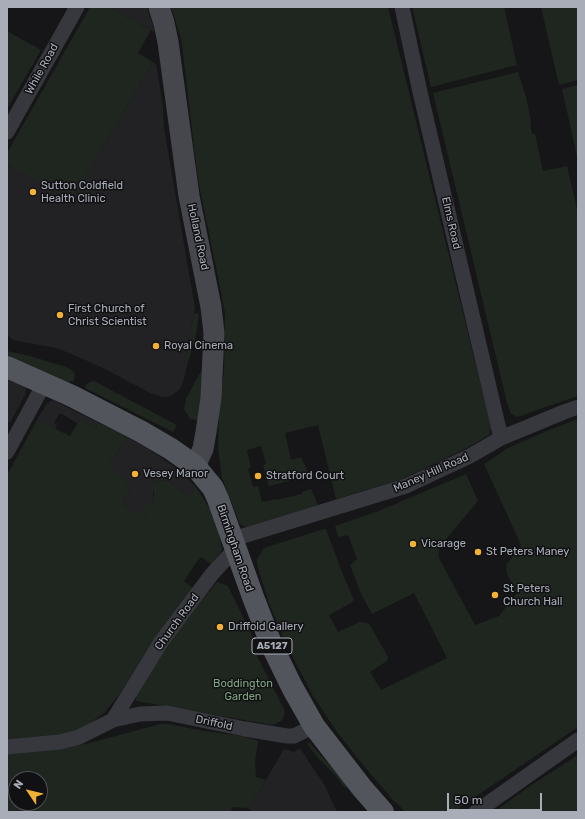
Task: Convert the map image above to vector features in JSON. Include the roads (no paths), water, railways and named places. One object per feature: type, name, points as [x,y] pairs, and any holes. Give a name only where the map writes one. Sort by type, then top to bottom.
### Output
[{"type":"main road","name":"Birmingham Road","points":[[7,367],[93,406],[171,449],[195,466],[213,488],[278,660],[292,687],[314,726],[362,788],[383,812]]},
{"type":"street","name":"While Road","points":[[7,132],[77,7]]},
{"type":"street","name":"Holland Road","points":[[158,7],[164,23],[168,42],[189,196],[207,281],[213,327],[211,398],[203,448],[195,466]]},
{"type":"street","name":"Elms Road","points":[[402,7],[420,92],[501,438]]},
{"type":"street","points":[[7,452],[44,384]]},
{"type":"street","name":"Maney Hill Road","points":[[235,544],[406,486],[470,456],[501,438],[578,407]]},
{"type":"street","name":"Church Road","points":[[113,720],[161,642],[235,544]]},
{"type":"street","name":"Driffold","points":[[7,747],[60,742],[79,737],[113,720],[140,714],[167,713],[287,736],[294,736],[314,726]]},
{"type":"street","points":[[476,812],[578,740]]},
{"type":"place","name":"Sutton Coldfield Health Clinic","points":[[33,192]]},
{"type":"place","name":"First Church of Christ Scientist","points":[[60,315]]},
{"type":"place","name":"Royal Cinema","points":[[156,346]]},
{"type":"place","name":"Vesey Manor","points":[[135,474]]},
{"type":"place","name":"Stratford Court","points":[[258,476]]},
{"type":"place","name":"Vicarage","points":[[413,544]]},
{"type":"place","name":"St Peters Maney","points":[[478,552]]},
{"type":"place","name":"St Peters Church Hall","points":[[495,595]]},
{"type":"place","name":"Driffold Gallery","points":[[220,627]]},
{"type":"park label","name":"Boddington Garden","points":[[243,690]]}]
